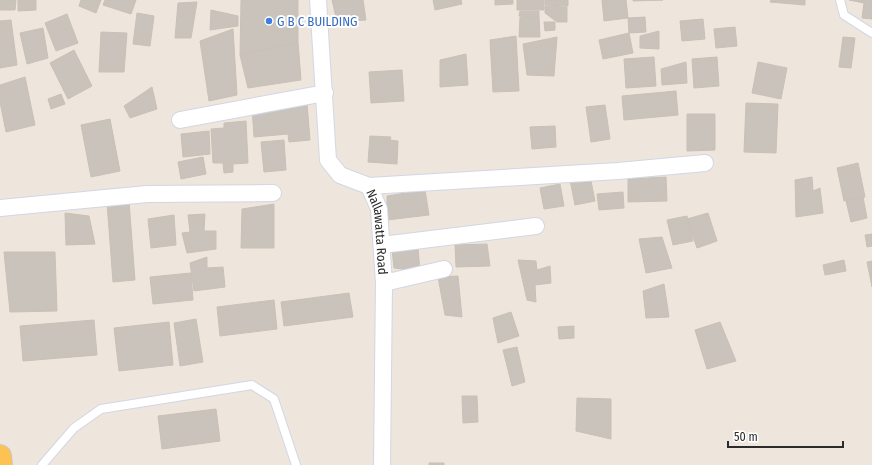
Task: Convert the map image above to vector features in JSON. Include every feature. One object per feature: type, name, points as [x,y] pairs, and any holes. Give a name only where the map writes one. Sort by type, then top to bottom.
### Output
[{"type":"main road","points":[[0,456],[1,465]]},
{"type":"street","name":"Nallawatta Road","points":[[318,0],[328,160],[340,175],[369,186],[379,209],[384,283],[382,465]]},
{"type":"street","points":[[180,120],[324,93]]},
{"type":"street","points":[[369,186],[618,171],[705,162]]},
{"type":"street","points":[[0,208],[147,194],[273,193]]},
{"type":"street","points":[[382,245],[536,226]]},
{"type":"street","points":[[384,283],[444,269]]},
{"type":"lane","points":[[840,0],[844,15],[872,33]]},
{"type":"lane","points":[[42,465],[74,428],[101,409],[252,385],[274,399],[296,465]]},
{"type":"building","points":[[0,0],[16,0],[15,10],[0,10]]},
{"type":"building","points":[[18,0],[36,0],[36,10],[18,11]]},
{"type":"building","points":[[81,0],[101,0],[96,13],[79,6]]},
{"type":"building","points":[[105,0],[136,0],[131,14],[103,5]]},
{"type":"building","name":"G B C BUILDING","points":[[241,0],[298,0],[298,42],[240,55]]},
{"type":"building","points":[[332,0],[363,0],[366,20],[337,22]]},
{"type":"building","points":[[433,0],[461,0],[462,4],[435,10]]},
{"type":"building","points":[[495,0],[513,0],[513,4],[495,5]]},
{"type":"building","points":[[517,0],[544,0],[544,10],[517,10]]},
{"type":"building","points":[[545,0],[568,0],[568,6],[545,5]]},
{"type":"building","points":[[602,0],[626,0],[628,18],[604,21]]},
{"type":"building","points":[[633,0],[663,0],[633,1]]},
{"type":"building","points":[[771,0],[805,0],[805,5],[770,2]]},
{"type":"building","points":[[849,0],[872,0],[872,19],[862,18],[864,3]]},
{"type":"building","points":[[197,2],[191,38],[175,38],[178,3]]},
{"type":"building","points":[[545,6],[567,7],[567,22],[557,22],[545,13]]},
{"type":"building","points":[[211,10],[238,16],[238,26],[210,30]]},
{"type":"building","points":[[520,11],[539,11],[539,17],[519,16]]},
{"type":"building","points":[[137,13],[154,16],[150,46],[133,44]]},
{"type":"building","points":[[67,14],[78,43],[56,51],[45,23]]},
{"type":"building","points":[[520,17],[539,17],[540,37],[519,37]]},
{"type":"building","points":[[645,17],[646,32],[629,33],[628,18]]},
{"type":"building","points":[[703,19],[705,39],[682,41],[680,21]]},
{"type":"building","points":[[11,20],[17,65],[0,68],[0,21]]},
{"type":"building","points":[[544,22],[555,22],[555,30],[545,31]]},
{"type":"building","points":[[735,27],[737,46],[716,48],[714,29]]},
{"type":"building","points":[[43,28],[48,58],[27,64],[20,33]]},
{"type":"building","points":[[233,29],[237,95],[209,101],[200,41]]},
{"type":"building","points":[[659,31],[659,49],[640,48],[640,36]]},
{"type":"building","points":[[101,32],[127,33],[124,72],[99,72]]},
{"type":"building","points":[[629,33],[633,53],[603,59],[599,40]]},
{"type":"building","points":[[516,36],[519,91],[493,92],[490,40]]},
{"type":"building","points":[[557,37],[554,76],[527,75],[523,44]]},
{"type":"building","points":[[843,37],[855,38],[851,68],[839,67]]},
{"type":"building","points":[[298,42],[301,80],[248,88],[240,55]]},
{"type":"building","points":[[74,50],[92,86],[68,99],[50,63]]},
{"type":"building","points":[[466,54],[468,85],[440,87],[440,60]]},
{"type":"building","points":[[654,57],[656,86],[626,88],[624,59]]},
{"type":"building","points":[[717,57],[719,86],[694,88],[692,59]]},
{"type":"building","points":[[686,62],[687,83],[662,85],[661,69]]},
{"type":"building","points":[[758,62],[787,68],[781,99],[752,93]]},
{"type":"building","points":[[402,70],[404,101],[371,103],[369,72]]},
{"type":"building","points":[[25,77],[35,125],[6,132],[0,102],[0,85]]},
{"type":"building","points":[[152,87],[157,109],[130,118],[124,106]]},
{"type":"building","points":[[676,91],[678,115],[624,120],[622,96]]},
{"type":"building","points":[[61,94],[65,104],[51,109],[48,99]]},
{"type":"building","points":[[307,103],[310,140],[289,142],[288,134],[254,137],[252,107]]},
{"type":"building","points":[[746,103],[778,104],[776,153],[744,152]]},
{"type":"building","points":[[605,105],[610,139],[591,142],[586,107]]},
{"type":"building","points":[[687,114],[715,114],[715,150],[687,151]]},
{"type":"building","points":[[110,119],[120,171],[91,177],[81,125]]},
{"type":"building","points":[[246,121],[248,163],[233,164],[233,172],[224,173],[223,163],[213,163],[211,129],[224,128],[224,123]]},
{"type":"building","points":[[555,126],[556,147],[532,149],[530,127]]},
{"type":"building","points":[[209,131],[210,154],[183,157],[181,134]]},
{"type":"building","points":[[370,136],[391,137],[390,140],[398,141],[397,164],[368,162]]},
{"type":"building","points":[[284,140],[286,170],[264,172],[261,142]]},
{"type":"building","points":[[203,157],[206,174],[181,179],[178,162]]},
{"type":"building","points":[[858,163],[865,197],[844,201],[837,168]]},
{"type":"building","points":[[590,176],[595,201],[575,205],[570,180]]},
{"type":"building","points":[[666,177],[667,201],[628,202],[628,179]]},
{"type":"building","points":[[812,177],[813,191],[820,188],[823,213],[796,217],[795,180]]},
{"type":"building","points":[[560,184],[564,206],[544,209],[540,188]]},
{"type":"building","points":[[425,190],[429,215],[387,220],[387,196]]},
{"type":"building","points":[[623,192],[624,208],[599,210],[597,194]]},
{"type":"building","points":[[863,197],[867,218],[851,222],[846,201]]},
{"type":"building","points":[[129,201],[135,280],[113,282],[107,203]]},
{"type":"building","points":[[274,204],[274,248],[241,248],[242,209]]},
{"type":"building","points":[[65,213],[89,216],[95,244],[66,245]]},
{"type":"building","points":[[708,213],[717,241],[697,248],[687,219]]},
{"type":"building","points":[[205,214],[204,231],[216,231],[216,249],[187,253],[182,233],[190,232],[188,215]]},
{"type":"building","points":[[174,215],[176,245],[151,248],[148,219]]},
{"type":"building","points":[[687,216],[693,241],[673,245],[667,220]]},
{"type":"building","points":[[872,234],[872,246],[867,247],[865,235]]},
{"type":"building","points":[[662,237],[672,268],[646,273],[639,239]]},
{"type":"building","points":[[487,244],[490,266],[456,267],[455,245]]},
{"type":"building","points":[[418,248],[420,271],[394,268],[392,249]]},
{"type":"building","points":[[4,252],[55,252],[57,311],[10,312]]},
{"type":"building","points":[[207,257],[207,268],[223,267],[225,287],[194,291],[190,263]]},
{"type":"building","points":[[518,260],[536,261],[537,270],[550,266],[551,283],[535,285],[536,302],[527,300]]},
{"type":"building","points":[[844,260],[846,271],[825,275],[823,265]]},
{"type":"building","points":[[872,261],[872,287],[867,262]]},
{"type":"building","points":[[191,273],[193,300],[153,304],[150,277]]},
{"type":"building","points":[[458,276],[462,317],[445,315],[438,277]]},
{"type":"building","points":[[664,284],[669,317],[646,318],[643,291]]},
{"type":"building","points":[[349,293],[353,317],[284,326],[281,302]]},
{"type":"building","points":[[274,300],[277,329],[220,336],[217,307]]},
{"type":"building","points":[[511,312],[519,336],[498,343],[493,318]]},
{"type":"building","points":[[196,319],[203,362],[180,366],[174,323]]},
{"type":"building","points":[[94,320],[97,355],[23,361],[20,326]]},
{"type":"building","points":[[169,322],[173,365],[119,371],[114,328]]},
{"type":"building","points":[[720,322],[736,361],[707,369],[695,330]]},
{"type":"building","points":[[574,326],[574,338],[559,339],[558,327]]},
{"type":"building","points":[[517,347],[525,382],[512,386],[503,350]]},
{"type":"building","points":[[462,396],[477,396],[478,422],[463,423]]},
{"type":"building","points":[[577,398],[611,399],[611,439],[576,431]]},
{"type":"building","points":[[216,409],[220,441],[162,449],[158,416]]},
{"type":"building","points":[[429,463],[444,463],[444,465],[429,465]]},
{"type":"place","name":"G B C BUILDING","points":[[269,21]]}]
